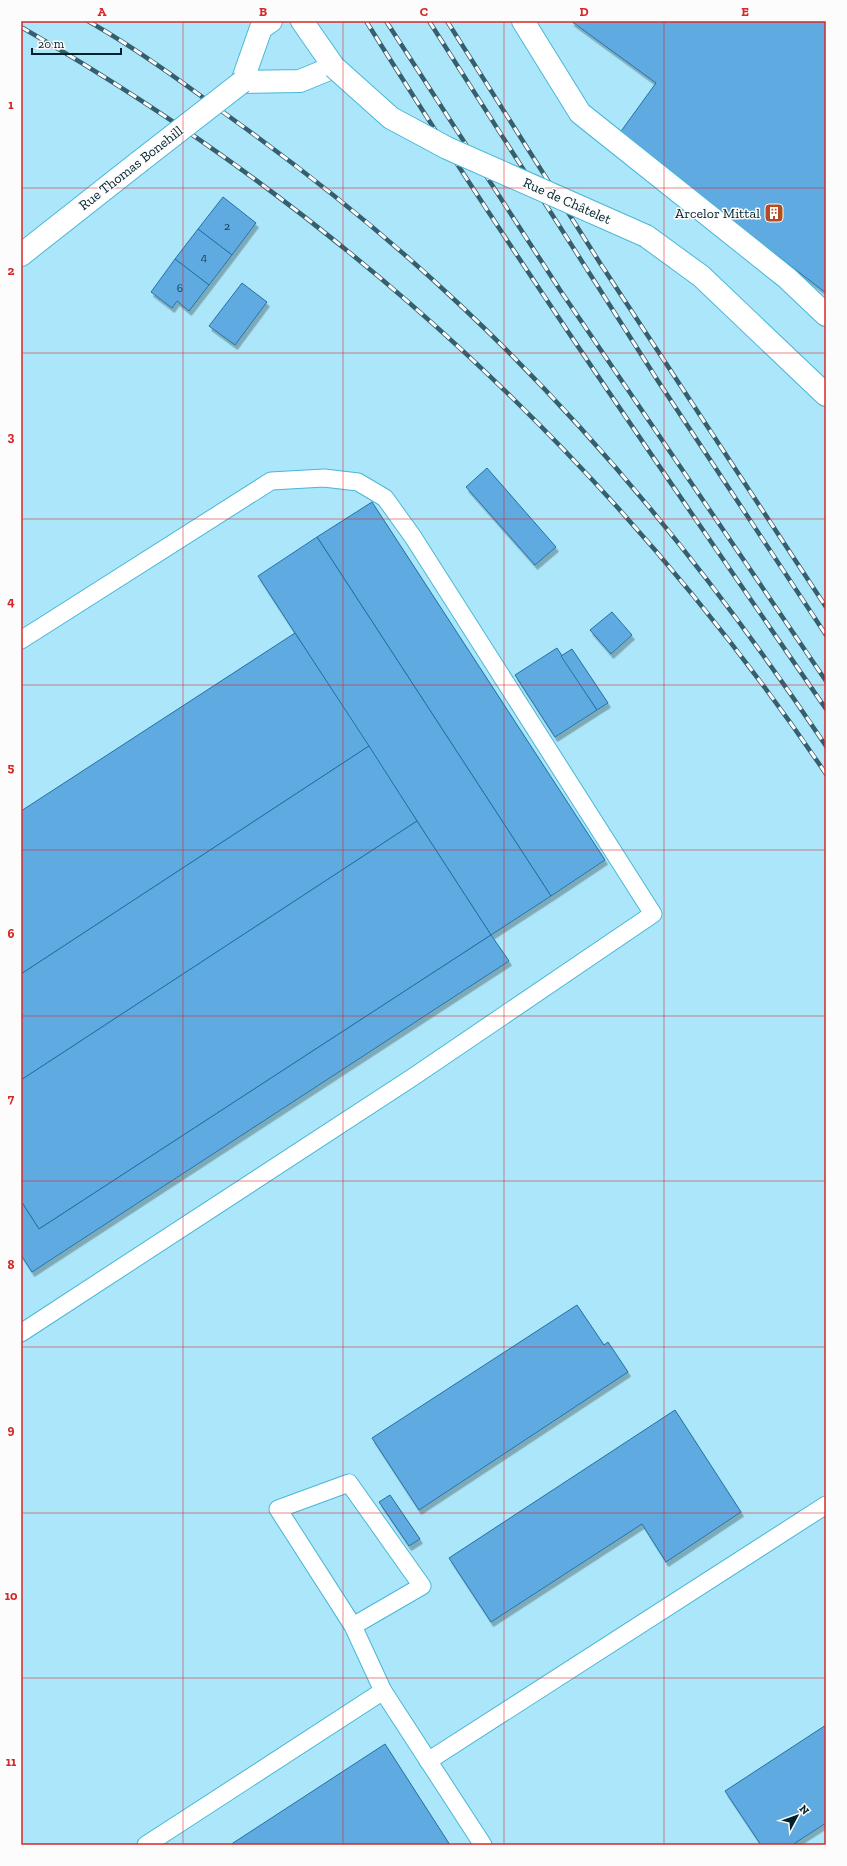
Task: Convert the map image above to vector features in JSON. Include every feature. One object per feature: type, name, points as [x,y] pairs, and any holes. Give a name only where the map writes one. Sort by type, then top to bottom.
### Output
[{"type":"street","points":[[271,21],[261,28],[242,82],[300,81],[334,68]]},
{"type":"street","name":"Rue de Châtelet","points":[[302,21],[334,68],[391,118],[447,148],[646,236],[701,276],[826,395]]},
{"type":"street","points":[[523,21],[580,113],[787,278],[826,315]]},
{"type":"street","name":"Rue Thomas Bonehill","points":[[21,255],[242,82]]},
{"type":"lane","points":[[21,640],[271,481],[324,478],[358,482],[385,498],[413,537],[653,914],[406,1081],[21,1333]]},
{"type":"lane","points":[[353,1626],[422,1586],[349,1482],[278,1508],[353,1626],[383,1691],[483,1845]]},
{"type":"lane","points":[[428,1762],[826,1505]]},
{"type":"lane","points":[[146,1845],[383,1691]]},
{"type":"building","name":"Arcelor Mittal","points":[[571,21],[826,21],[826,293],[619,134],[656,83]]},
{"type":"building","points":[[223,197],[256,223],[232,255],[198,229]]},
{"type":"building","points":[[198,229],[232,255],[209,285],[175,259]]},
{"type":"building","points":[[175,259],[209,285],[189,311],[177,301],[172,308],[151,292]]},
{"type":"building","points":[[242,283],[267,302],[235,345],[209,326]]},
{"type":"building","points":[[487,468],[556,547],[535,565],[466,487]]},
{"type":"building","points":[[372,502],[605,860],[551,896],[317,537]]},
{"type":"building","points":[[317,537],[551,896],[491,935],[258,576]]},
{"type":"building","points":[[612,612],[632,635],[611,654],[590,630]]},
{"type":"building","points":[[295,633],[369,746],[21,974],[21,811]]},
{"type":"building","points":[[557,648],[597,710],[555,737],[515,675]]},
{"type":"building","points":[[572,649],[608,703],[597,710],[561,656]]},
{"type":"building","points":[[369,746],[417,821],[21,1080],[21,974]]},
{"type":"building","points":[[417,821],[491,935],[39,1229],[21,1201],[21,1080]]},
{"type":"building","points":[[491,935],[509,961],[32,1272],[21,1255],[21,1201],[39,1229]]},
{"type":"building","points":[[577,1305],[604,1345],[608,1342],[628,1372],[419,1510],[372,1438]]},
{"type":"building","points":[[675,1410],[741,1512],[666,1562],[642,1524],[491,1622],[449,1558]]},
{"type":"building","points":[[390,1495],[420,1539],[409,1546],[379,1502]]},
{"type":"building","points":[[826,1725],[826,1823],[792,1845],[761,1845],[725,1791]]},
{"type":"building","points":[[385,1744],[450,1845],[230,1845]]},
{"type":"railway","points":[[88,21],[142,54],[317,182],[375,229],[431,278],[511,354],[609,459],[655,514],[744,628],[826,746]]},
{"type":"railway","points":[[366,21],[535,282],[650,453],[826,709]]},
{"type":"railway","points":[[386,21],[560,290],[826,681]]},
{"type":"railway","points":[[429,21],[658,381],[826,635]]},
{"type":"railway","points":[[447,21],[600,263],[826,607]]},
{"type":"railway","points":[[21,27],[140,100],[254,179],[363,264],[467,354],[565,451],[658,553],[745,661],[826,774]]},
{"type":"place","name":"Arcelor Mittal","points":[[774,213]]}]
